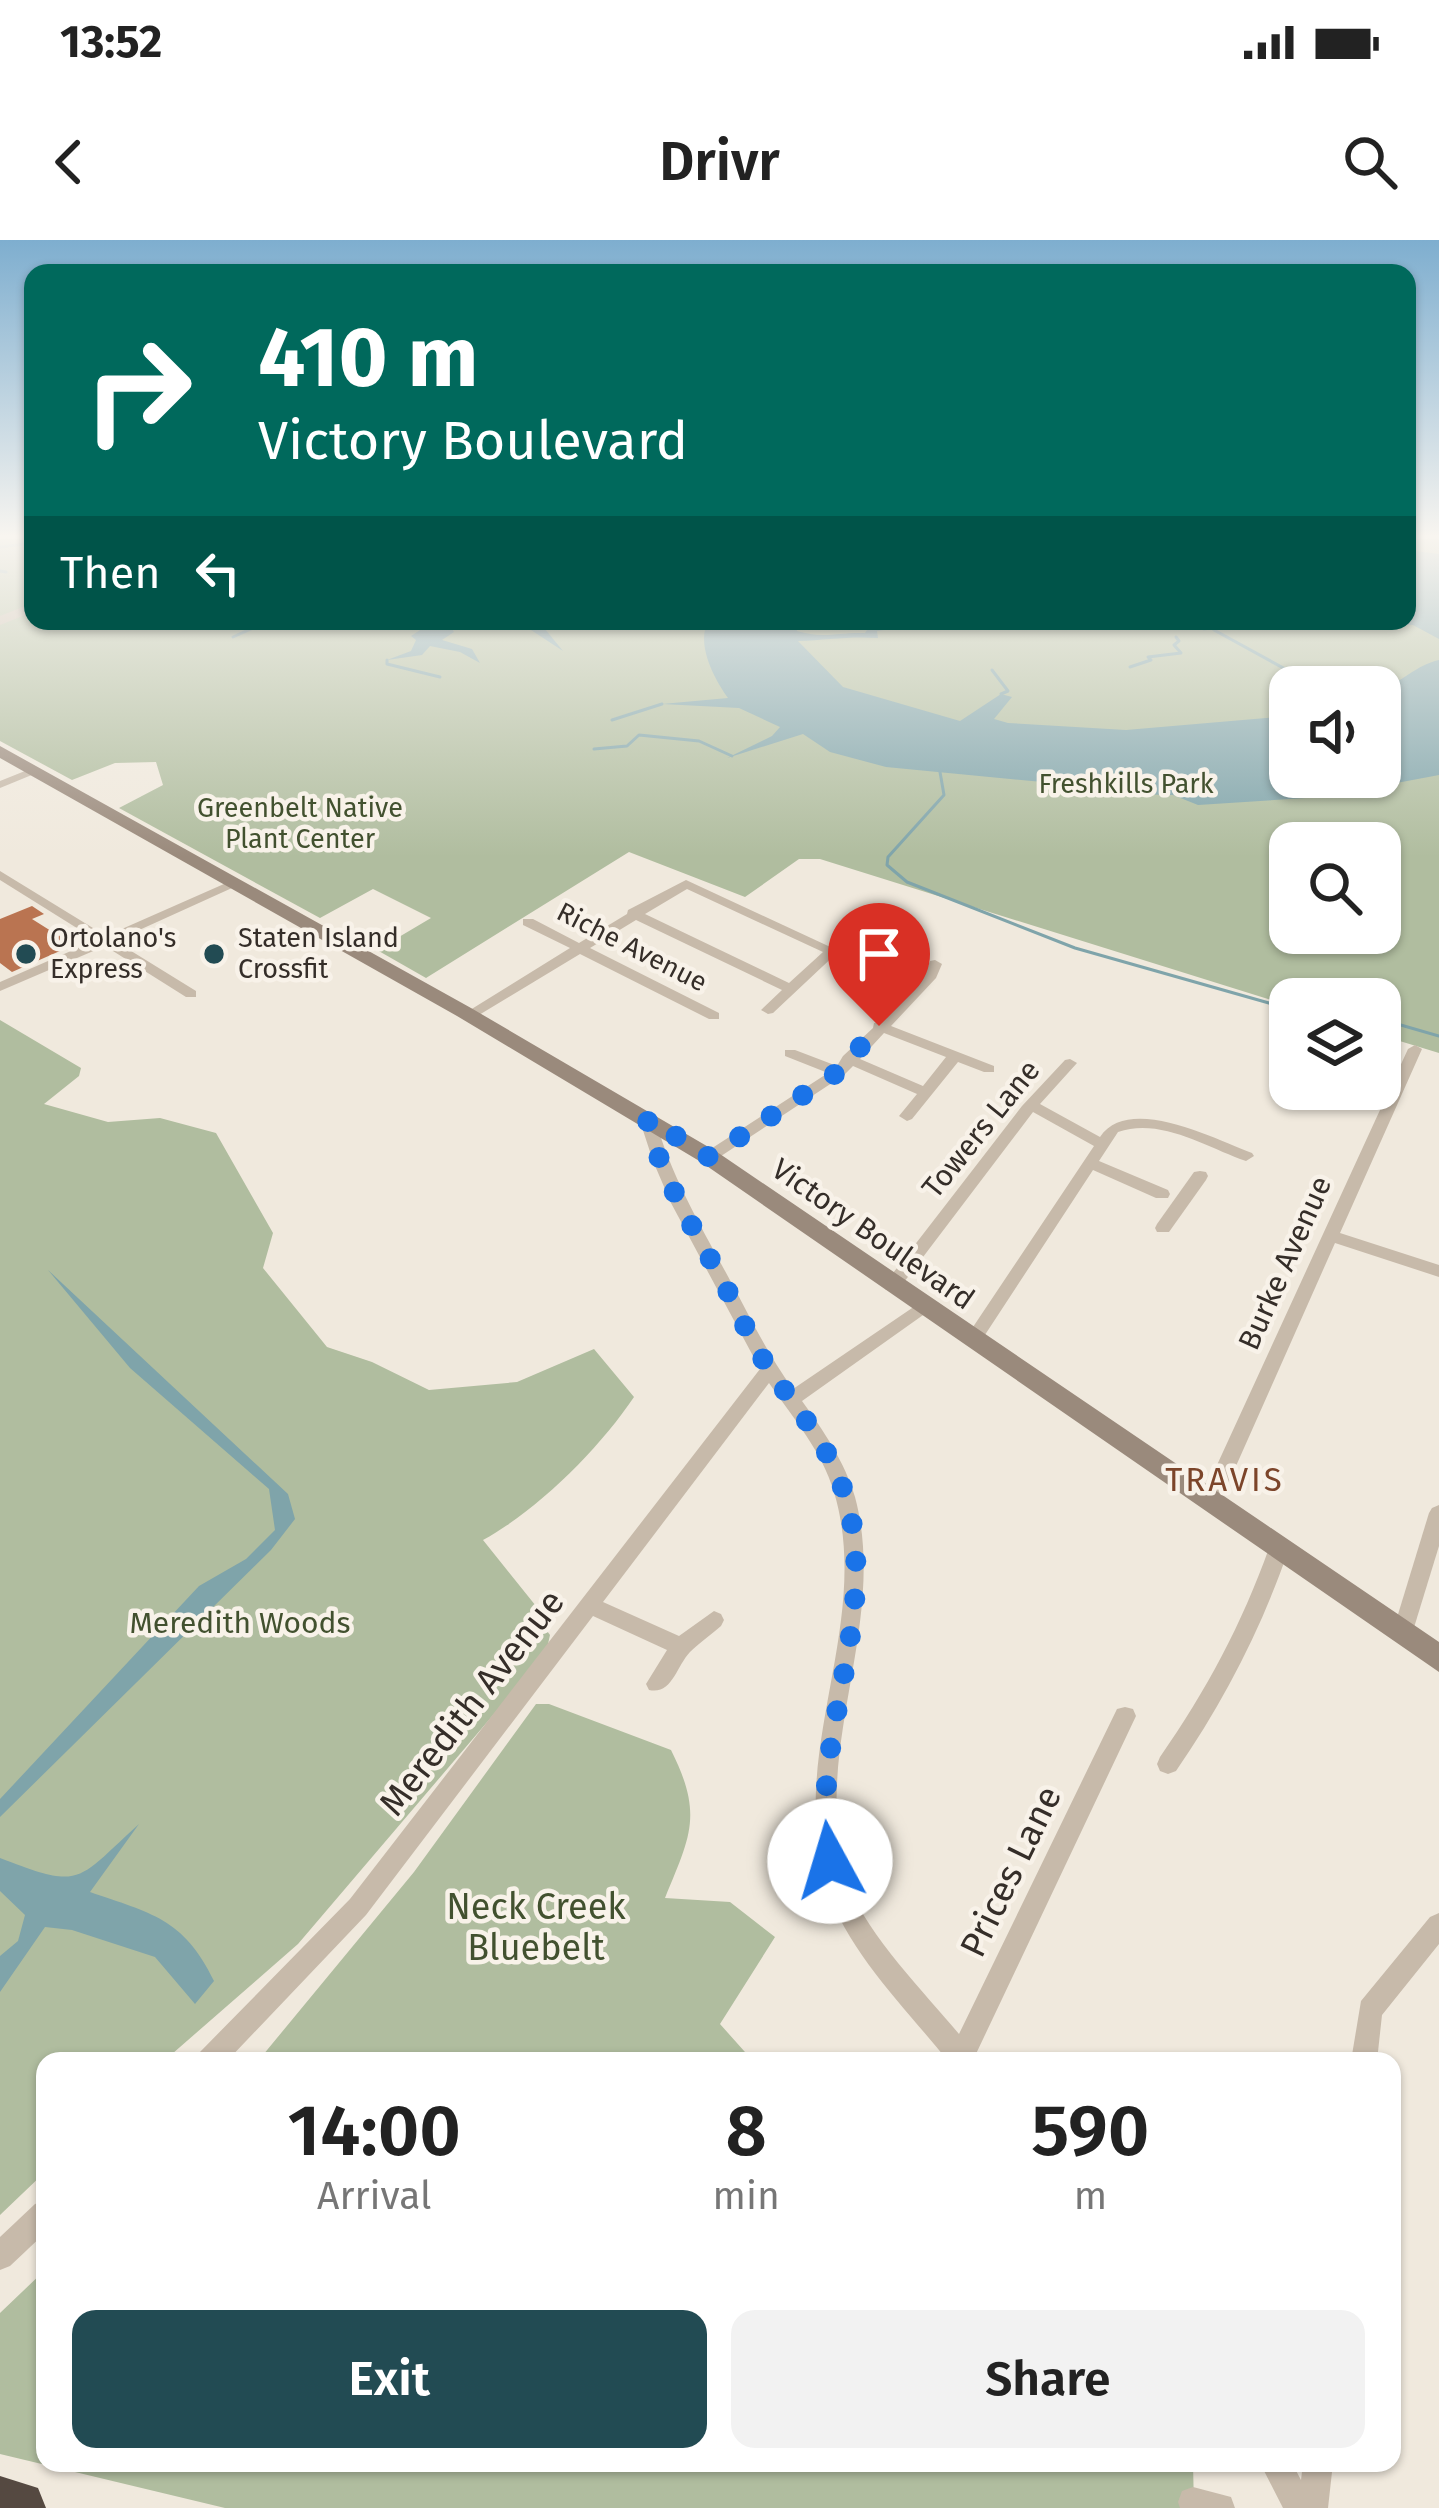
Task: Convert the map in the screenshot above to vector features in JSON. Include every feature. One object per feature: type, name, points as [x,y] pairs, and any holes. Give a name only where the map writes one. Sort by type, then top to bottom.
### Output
[{"type":"highway","points":[[0,2504],[18,2508]]},
{"type":"main road","name":"Victory Boulevard","points":[[0,751],[469,1015],[709,1157],[1439,1659]]},
{"type":"street","points":[[0,784],[34,770]]},
{"type":"street","points":[[0,875],[191,994]]},
{"type":"street","points":[[0,987],[237,883]]},
{"type":"street","points":[[469,1015],[686,884],[832,951],[768,1010]]},
{"type":"street","points":[[633,913],[789,988]]},
{"type":"street","name":"Riche Avenue","points":[[528,922],[714,1016]]},
{"type":"street","points":[[709,1157],[843,1065],[931,975],[935,964]]},
{"type":"street","points":[[879,1026],[989,1069]]},
{"type":"street","name":"Burke Avenue","points":[[1210,1502],[1414,1049]]},
{"type":"street","points":[[790,1053],[926,1092]]},
{"type":"street","points":[[907,1116],[954,1057]]},
{"type":"street","name":"Towers Lane","points":[[892,1286],[1030,1105],[1070,1063]]},
{"type":"street","points":[[1030,1105],[1104,1145]]},
{"type":"street","points":[[647,1118],[666,1173],[770,1370],[838,1477],[855,1546],[851,1629],[823,1805],[830,1861],[850,1912],[957,2052]]},
{"type":"street","points":[[973,1340],[1113,1129],[1138,1122],[1246,1156]]},
{"type":"street","points":[[1092,1164],[1162,1194],[1164,1202],[1183,1202]]},
{"type":"street","points":[[1163,1228],[1200,1176]]},
{"type":"street","points":[[1331,1236],[1439,1271]]},
{"type":"street","points":[[792,1399],[924,1307]]},
{"type":"street","name":"Meredith Avenue","points":[[217,2052],[358,1907],[770,1370]]},
{"type":"street","points":[[1402,1634],[1439,1513]]},
{"type":"street","points":[[1168,1764],[1227,1676],[1248,1635],[1279,1549]]},
{"type":"street","points":[[592,1606],[681,1646]]},
{"type":"street","points":[[657,1684],[681,1646],[714,1620]]},
{"type":"street","name":"Prices Lane","points":[[965,2052],[1125,1716]]},
{"type":"street","points":[[1365,2052],[1370,2010],[1439,1925]]},
{"type":"street","points":[[0,2256],[36,2222]]},
{"type":"street","points":[[1280,2472],[1300,2508]]},
{"type":"street","points":[[1312,2508],[1317,2472]]},
{"type":"green space","name":"Freshkills Park","points":[[0,645],[1439,645],[1439,1053],[1401,1041],[1401,978],[1269,978],[1269,999],[820,859],[799,859],[745,897],[629,852],[426,978],[377,950],[431,918],[373,889],[320,918],[119,808],[163,785],[156,762],[115,763],[72,780],[0,741]]},
{"type":"green space","name":"Meredith Woods","points":[[0,1020],[81,1068],[79,1076],[44,1104],[108,1122],[160,1118],[216,1133],[273,1233],[263,1268],[327,1347],[372,1362],[429,1390],[517,1382],[594,1349],[634,1397],[566,1477],[483,1540],[548,1621],[544,1627],[550,1635],[546,1653],[298,1944],[174,2052],[36,2052],[36,2181],[0,2215]]},
{"type":"green space","name":"Neck Creek Bluebelt","points":[[536,1704],[549,1704],[671,1750],[687,1791],[690,1824],[665,1898],[730,1902],[775,1937],[720,2024],[745,2052],[265,2052],[414,1872]]},
{"type":"green space","points":[[36,2279],[36,2463],[0,2454],[0,2313]]},
{"type":"green space","points":[[75,2472],[1193,2472],[1194,2508],[225,2508]]},
{"type":"water","points":[[414,645],[458,645],[472,649],[480,663],[460,652],[430,646],[422,655],[387,660],[411,651]]},
{"type":"water","points":[[704,645],[802,645],[843,687],[960,721],[1001,694],[1012,697],[994,719],[1008,723],[1126,730],[1269,718],[1269,798],[1306,798],[1198,805],[1173,795],[1127,794],[1084,781],[1053,783],[886,767],[830,752],[803,734],[727,758],[772,736],[780,727],[739,708],[662,704],[728,698],[712,671]]},
{"type":"water","points":[[1439,660],[1439,775],[1401,782],[1401,679]]},
{"type":"water","points":[[48,1270],[288,1494],[295,1519],[271,1550],[0,1817],[0,1799],[199,1586],[246,1559],[275,1530],[269,1489],[130,1368]]},
{"type":"water","points":[[139,1824],[90,1892],[163,1921],[190,1943],[214,1981],[195,2004],[155,1957],[72,1930],[45,1927],[0,1992],[0,1956],[18,1941],[25,1915],[0,1891],[0,1858],[48,1874],[77,1875]]},
{"type":"building","name":"Ortolano's Express","points":[[32,906],[44,914],[32,919],[59,936],[71,930],[85,940],[12,972],[0,963],[0,919]]},
{"type":"waterway","points":[[1130,667],[1151,660],[1148,657],[1181,653],[1174,645]]},
{"type":"waterway","points":[[1241,645],[1280,666]]},
{"type":"waterway","points":[[387,660],[387,664],[440,677]]},
{"type":"waterway","points":[[992,670],[1008,691],[1001,694]]},
{"type":"waterway","points":[[612,720],[662,704]]},
{"type":"waterway","points":[[594,749],[627,746],[639,735],[699,741],[732,756]]},
{"type":"waterway","points":[[940,772],[944,795],[888,857],[887,865],[907,882],[1075,948],[1269,1003]]},
{"type":"waterway","points":[[1401,1025],[1439,1036]]},
{"type":"place","name":"Ortolano's Express","points":[[26,954]]},
{"type":"place","name":"Staten Island Crossfit","points":[[214,954]]},
{"type":"district","name":"TRAVIS","points":[[1225,1479]]},
{"type":"route","points":[[830,1861],[823,1805],[856,1585],[847,1502],[812,1425],[770,1370],[698,1236],[653,1145],[647,1118],[709,1157],[838,1072],[879,1026]]},
{"type":"park label","name":"Greenbelt Native Plant Center","points":[[300,824]]}]
